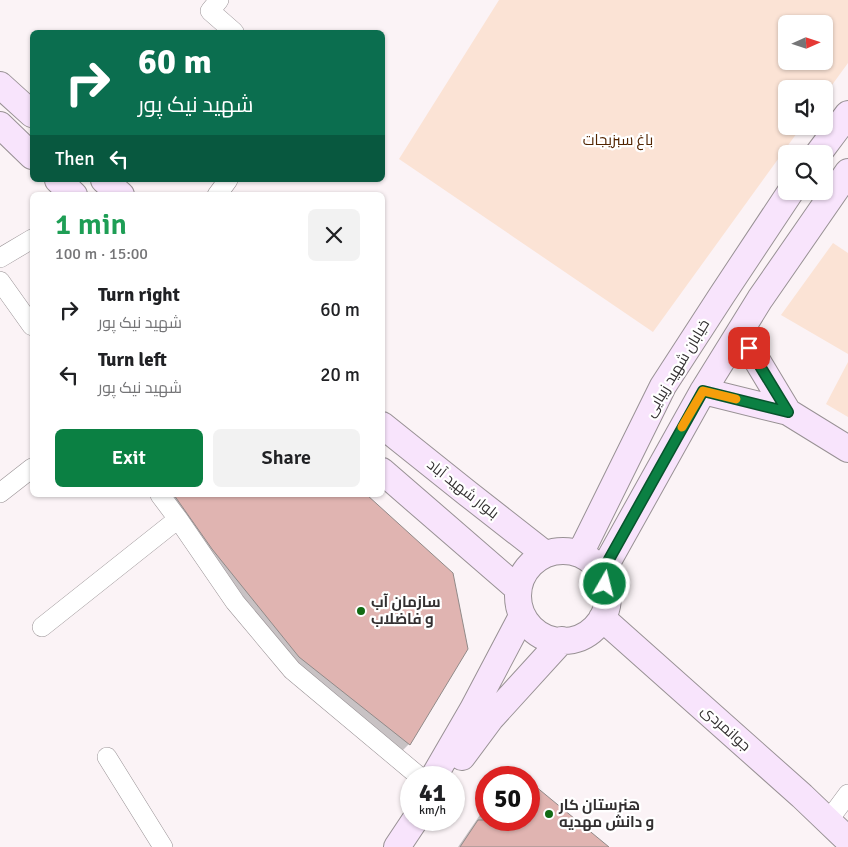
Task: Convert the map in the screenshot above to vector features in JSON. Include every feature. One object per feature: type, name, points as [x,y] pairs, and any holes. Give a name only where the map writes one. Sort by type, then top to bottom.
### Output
[{"type":"main road","points":[[0,85],[30,112]]},
{"type":"main road","points":[[825,145],[848,114]]},
{"type":"main road","points":[[0,125],[30,154]]},
{"type":"main road","points":[[602,572],[703,391],[760,299],[848,172]]},
{"type":"main road","points":[[60,182],[71,192]]},
{"type":"main road","points":[[106,182],[118,192]]},
{"type":"main road","name":"خیابان شهید زیبایی","points":[[580,554],[663,386],[716,303],[786,200]]},
{"type":"main road","points":[[740,332],[788,412]]},
{"type":"main road","points":[[703,391],[788,412],[848,449]]},
{"type":"main road","name":"بلوار شهید آباد","points":[[385,427],[545,554]]},
{"type":"main road","points":[[385,474],[517,588]]},
{"type":"main road","points":[[487,561],[515,530]]},
{"type":"main road","points":[[560,551],[580,554],[602,572],[607,597],[605,612],[597,625],[586,634],[573,640],[557,641],[543,637],[531,629],[522,616],[517,588],[534,562],[545,554],[560,551]]},
{"type":"main road","points":[[440,766],[473,709],[522,616]]},
{"type":"main road","name":"جوانمردی","points":[[602,618],[794,789],[848,840]]},
{"type":"main road","points":[[456,766],[491,718],[562,640]]},
{"type":"main road","points":[[397,847],[407,831]]},
{"type":"street","points":[[219,0],[210,11],[232,30]]},
{"type":"street","points":[[218,192],[226,182]]},
{"type":"street","points":[[3,252],[30,240]]},
{"type":"street","points":[[0,281],[30,323]]},
{"type":"street","points":[[0,493],[30,470]]},
{"type":"street","points":[[162,497],[235,602],[292,670],[407,766]]},
{"type":"street","points":[[42,627],[178,519]]},
{"type":"street","points":[[107,757],[163,847]]},
{"type":"street","points":[[828,821],[848,794]]},
{"type":"green space","name":"باغ سبزیجات","points":[[499,0],[848,0],[848,63],[833,84],[833,80],[778,80],[778,135],[795,135],[788,145],[778,145],[778,159],[653,332],[399,159]]},
{"type":"green space","points":[[833,243],[848,253],[848,354],[781,315]]},
{"type":"green space","points":[[848,362],[848,417],[826,404]]},
{"type":"building","name":"سازمان آب و فاضلاب","points":[[175,497],[369,497],[453,573],[468,649],[410,745],[299,657],[212,549]]},
{"type":"building","name":"هنرستان کار و دانش مهدیه","points":[[540,790],[609,847],[460,847],[475,824],[475,831],[540,831]]},
{"type":"slow traffic","points":[[682,427],[703,391],[736,399]]},
{"type":"place","name":"سازمان آب و فاضلاب","points":[[361,611]]},
{"type":"place","name":"هنرستان کار و دانش مهدیه","points":[[549,814]]},
{"type":"route","points":[[605,584],[602,572],[703,391],[788,412],[749,348]]}]
